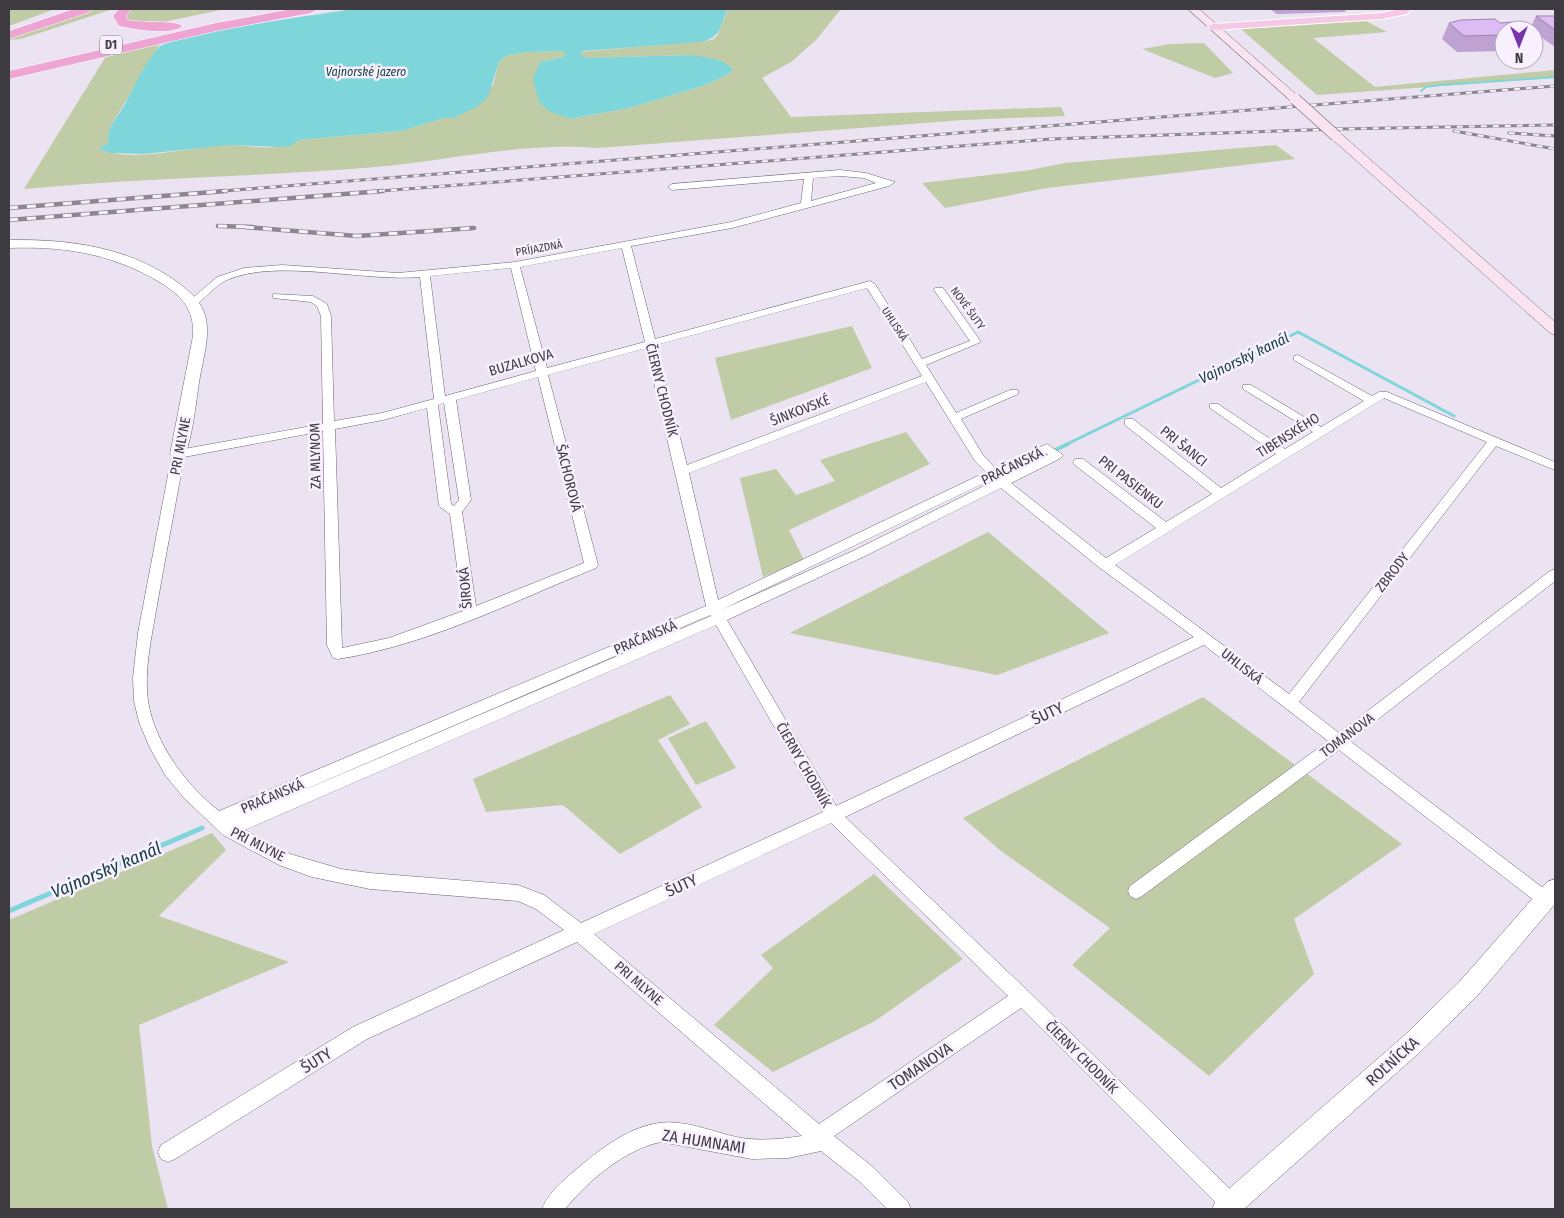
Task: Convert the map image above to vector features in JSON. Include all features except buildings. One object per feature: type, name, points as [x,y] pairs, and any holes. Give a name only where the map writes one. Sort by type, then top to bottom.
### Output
[{"type":"highway","points":[[9,35],[86,9]]},
{"type":"highway","points":[[126,9],[119,16],[124,23],[143,26],[178,26]]},
{"type":"highway","name":"D1","points":[[9,63],[257,9]]},
{"type":"highway","name":"D1","points":[[9,68],[278,9]]},
{"type":"highway","points":[[9,75],[216,27],[312,9]]},
{"type":"highway","points":[[74,60],[213,23]]},
{"type":"main road","points":[[1214,27],[1388,15],[1403,12],[1406,9]]},
{"type":"main road","points":[[1197,12],[1238,25]]},
{"type":"main road","points":[[1197,12],[1555,330]]},
{"type":"main road","points":[[1225,37],[1227,30],[1238,25]]},
{"type":"street","name":"PRÍJAZDNÁ","points":[[193,302],[221,279],[257,270],[282,268],[372,276],[425,274],[514,265],[746,222],[806,204],[889,183],[856,174],[809,174]]},
{"type":"street","points":[[672,187],[809,174],[806,204]]},
{"type":"street","points":[[9,244],[57,244],[109,253],[136,263],[184,292],[193,302]]},
{"type":"street","name":"ČIERNY CHODNÍK","points":[[626,245],[716,613],[833,815],[1022,997],[1228,1207]]},
{"type":"street","name":"ŠACHOROVÁ","points":[[470,614],[591,565],[514,265]]},
{"type":"street","name":"ŠIROKÁ","points":[[425,274],[441,401],[445,506],[456,512]]},
{"type":"street","name":"BUZALKOVA","points":[[178,454],[330,427],[441,401],[650,342],[870,284]]},
{"type":"street","name":"UHLISKÁ","points":[[870,284],[979,458],[999,478],[1105,565],[1205,638],[1338,742],[1550,894]]},
{"type":"street","name":"NOVÉ ŠUTY","points":[[921,364],[976,342],[939,290]]},
{"type":"street","name":"ZA MLYNOM","points":[[277,296],[313,299],[322,304],[326,316],[334,645],[338,654]]},
{"type":"street","name":"PRI MLYNE","points":[[193,302],[200,329],[187,415],[142,648],[141,700],[148,728],[180,782],[222,825],[290,861],[342,876],[415,886],[502,891],[524,895],[558,914],[866,1174],[901,1209]]},
{"type":"street","points":[[1298,358],[1372,401]]},
{"type":"street","name":"ŠINKOVSKÉ","points":[[682,470],[928,376]]},
{"type":"street","points":[[1247,387],[1321,432]]},
{"type":"street","points":[[954,418],[1014,392]]},
{"type":"street","name":"TIBENSKÉHO","points":[[1105,565],[1383,394],[1494,441]]},
{"type":"street","name":"ŠIROKÁ","points":[[338,654],[362,651],[422,633],[470,614],[456,512],[465,500],[441,401]]},
{"type":"street","points":[[1214,406],[1284,455]]},
{"type":"street","name":"PRI ŠANCI","points":[[1129,422],[1220,494]]},
{"type":"street","points":[[1494,441],[1555,466]]},
{"type":"street","name":"ZBRODY","points":[[1290,704],[1494,441]]},
{"type":"street","name":"PRI PASIENKU","points":[[1080,462],[1164,527]]},
{"type":"street","name":"PRAČANSKÁ","points":[[222,825],[716,613],[999,478]]},
{"type":"street","name":"TOMANOVA","points":[[1136,891],[1338,742],[1555,574]]},
{"type":"street","name":"ŠUTY","points":[[168,1152],[360,1034],[833,815],[1205,638]]},
{"type":"street","name":"ROĽNÍCKA","points":[[1228,1207],[1413,1043],[1469,988],[1550,894]]},
{"type":"street","name":"TOMANOVA","points":[[820,1137],[827,1129],[1022,997]]},
{"type":"street","name":"ZA HUMNAMI","points":[[552,1209],[587,1173],[622,1147],[643,1136],[661,1132],[744,1148],[765,1150],[815,1144],[820,1137]]},
{"type":"green space","points":[[9,9],[55,9],[9,26]]},
{"type":"green space","points":[[93,9],[113,9],[21,39],[9,40],[9,38]]},
{"type":"green space","points":[[131,9],[225,9],[149,25],[125,20],[125,14]]},
{"type":"green space","points":[[728,9],[841,9],[816,40],[791,62],[762,78],[791,117],[1061,107],[1065,116],[963,120],[598,148],[545,147],[342,170],[115,182],[24,189],[108,53],[161,42],[112,124],[108,135],[109,142],[99,149],[113,153],[145,155],[228,145],[274,147],[291,144],[299,140],[401,131],[444,118],[454,118],[493,85],[499,62],[502,59],[508,55],[528,52],[563,51],[567,54],[563,57],[540,62],[539,102],[570,119],[629,108],[703,86],[729,74],[692,55],[586,58],[580,55],[580,52],[712,40],[717,36]]},
{"type":"green space","points":[[1364,20],[1387,32],[1313,38],[1375,87],[1555,70],[1555,78],[1317,95],[1241,29]]},
{"type":"green space","points":[[1204,43],[1233,73],[1215,78],[1142,49],[1170,44]]},
{"type":"green space","points":[[1276,145],[1295,159],[1047,188],[945,208],[922,183],[1030,170],[1065,163]]},
{"type":"green space","points":[[852,326],[872,368],[731,420],[715,358]]},
{"type":"green space","points":[[906,432],[930,464],[789,530],[804,560],[763,577],[740,478],[776,469],[796,495],[835,481],[820,460]]},
{"type":"green space","points":[[988,532],[1109,633],[997,675],[790,633]]},
{"type":"green space","points":[[670,695],[690,724],[658,740],[702,807],[620,854],[563,805],[486,812],[473,779]]},
{"type":"green space","points":[[1203,697],[1402,844],[1294,919],[1314,974],[1209,1076],[1072,965],[1110,928],[1001,851],[963,818]]},
{"type":"green space","points":[[706,721],[736,768],[696,785],[668,738]]},
{"type":"green space","points":[[212,833],[226,850],[159,916],[289,962],[139,1025],[152,1146],[168,1209],[9,1209],[9,920]]},
{"type":"green space","points":[[874,874],[963,959],[875,1021],[773,1072],[714,1025],[773,968],[761,955]]},
{"type":"water","name":"Vajnorské jazero","points":[[356,9],[728,9],[719,31],[707,40],[583,51],[580,54],[586,58],[692,55],[720,60],[733,69],[729,74],[703,86],[629,108],[570,119],[549,111],[539,102],[533,79],[540,62],[563,57],[566,54],[563,51],[528,52],[508,55],[499,62],[488,97],[478,106],[454,118],[444,118],[401,131],[299,140],[290,146],[280,147],[229,145],[144,154],[110,153],[99,149],[109,142],[108,135],[112,124],[124,106],[145,66],[159,47],[190,36],[219,30]]},
{"type":"waterway","points":[[1421,91],[1426,87],[1440,85],[1555,77]]},
{"type":"waterway","name":"Vajnorský kanál","points":[[1065,445],[1298,332],[1454,416]]},
{"type":"waterway","name":"Vajnorský kanál","points":[[1057,449],[1068,444]]},
{"type":"waterway","name":"Vajnorský kanál","points":[[1006,474],[1048,454]]},
{"type":"waterway","name":"Vajnorský kanál","points":[[9,911],[202,828]]},
{"type":"railway","points":[[210,192],[1555,86]]},
{"type":"railway","points":[[367,192],[1051,139],[1338,129],[1555,125]]},
{"type":"railway","points":[[1454,131],[1555,149]]},
{"type":"railway","points":[[1509,133],[1555,136]]},
{"type":"railway","points":[[9,208],[226,191]]},
{"type":"railway","points":[[9,220],[383,191]]},
{"type":"railway","points":[[218,226],[253,227]]},
{"type":"railway","points":[[245,227],[357,236],[474,228]]}]
